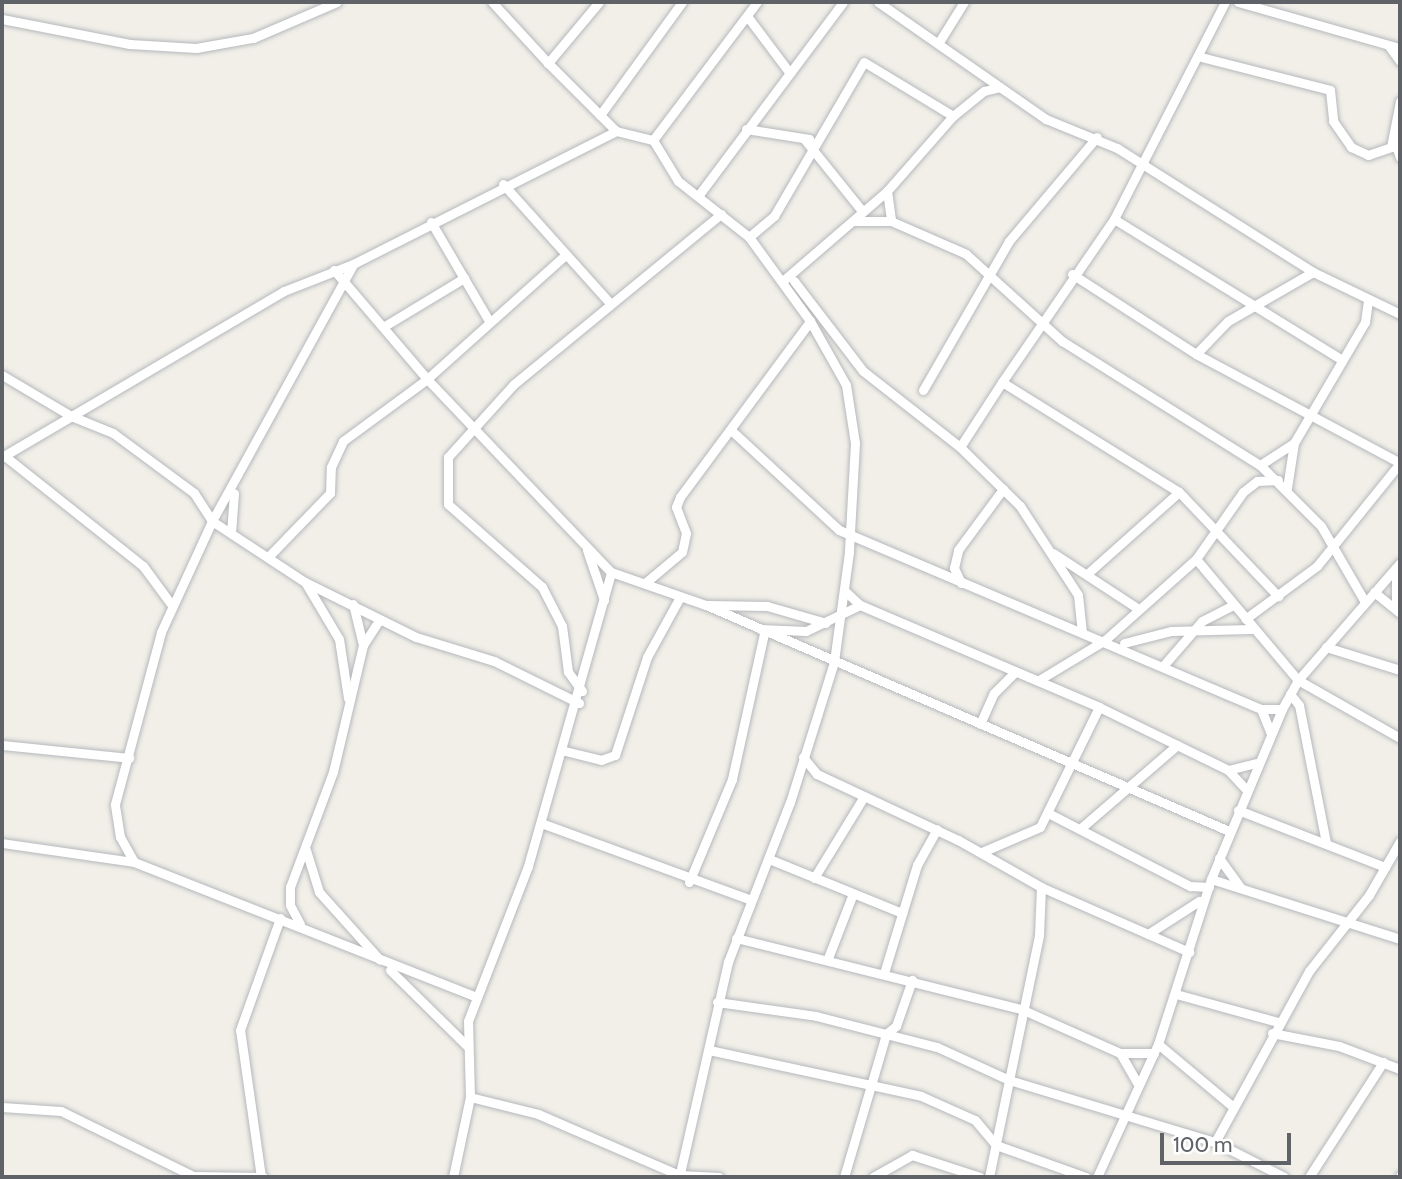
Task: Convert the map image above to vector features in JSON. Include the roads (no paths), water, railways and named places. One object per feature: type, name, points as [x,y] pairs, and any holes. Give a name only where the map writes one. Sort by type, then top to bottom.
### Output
[{"type":"street","points":[[2,19],[131,44],[196,48],[253,38],[337,2]]},
{"type":"street","points":[[492,2],[616,131],[653,140],[670,171],[749,237],[810,321],[846,385],[854,417],[845,612],[834,662],[768,859],[736,938],[717,1002],[709,1050],[679,1176]]},
{"type":"street","points":[[548,63],[599,2]]},
{"type":"street","points":[[600,115],[682,2]]},
{"type":"street","points":[[653,140],[757,2]]},
{"type":"street","points":[[698,196],[843,2]]},
{"type":"street","points":[[878,2],[1046,119],[1097,137],[1313,272],[1400,314]]},
{"type":"street","points":[[939,42],[964,2]]},
{"type":"street","points":[[960,447],[1038,323],[1114,219],[1201,57],[1225,2]]},
{"type":"street","points":[[1238,2],[1400,48]]},
{"type":"street","points":[[747,16],[789,72]]},
{"type":"street","points":[[1389,46],[1400,61]]},
{"type":"street","points":[[1201,57],[1330,90],[1340,131],[1368,155],[1388,152],[1394,139],[1400,101]]},
{"type":"street","points":[[749,237],[774,216],[809,144],[818,137],[864,62],[953,116]]},
{"type":"street","points":[[984,91],[987,79]]},
{"type":"street","points":[[791,294],[794,279],[862,211],[887,191],[953,116],[984,91],[1000,88]]},
{"type":"street","points":[[757,115],[767,130]]},
{"type":"street","points":[[746,129],[767,130],[809,144],[862,211]]},
{"type":"street","points":[[171,604],[142,566],[4,457],[284,291],[353,264],[503,184],[616,131]]},
{"type":"street","points":[[923,390],[982,284],[1097,137]]},
{"type":"street","points":[[1394,139],[1400,157]]},
{"type":"street","points":[[503,184],[609,302]]},
{"type":"street","points":[[887,191],[891,221]]},
{"type":"street","points":[[582,691],[568,671],[562,626],[542,587],[448,505],[448,457],[471,424],[609,302],[721,214]]},
{"type":"street","points":[[1114,219],[1342,360]]},
{"type":"street","points":[[854,221],[891,221],[966,254],[991,272],[999,284],[1038,323],[1261,466],[1287,488],[1334,548],[1365,602]]},
{"type":"street","points":[[431,222],[488,319]]},
{"type":"street","points":[[270,555],[330,493],[331,467],[343,441],[427,379],[488,319],[565,255]]},
{"type":"street","points":[[134,862],[114,815],[171,604],[212,521],[234,491],[342,280],[353,264]]},
{"type":"street","points":[[334,270],[427,379],[611,572],[706,604],[760,631],[1074,762],[1229,831]]},
{"type":"street","points":[[1196,354],[1255,304],[1313,272]]},
{"type":"street","points":[[1072,274],[1196,354],[1312,413],[1400,463],[1334,548],[1278,596],[1245,619]]},
{"type":"street","points":[[383,327],[464,278]]},
{"type":"street","points":[[782,280],[794,279]]},
{"type":"street","points":[[794,279],[857,364],[960,447],[1003,489],[1052,552],[1078,595],[1082,632]]},
{"type":"street","points":[[982,284],[999,284]]},
{"type":"street","points":[[1287,488],[1294,443],[1365,321],[1368,300]]},
{"type":"street","points":[[1365,321],[1386,308]]},
{"type":"street","points":[[645,583],[677,562],[686,533],[677,501],[810,321]]},
{"type":"street","points":[[2,375],[71,416],[113,433],[194,493],[212,521],[270,555],[305,582],[353,604],[379,620],[495,661],[579,703]]},
{"type":"street","points":[[1002,382],[1179,492],[1278,596]]},
{"type":"street","points":[[731,430],[805,505],[850,536],[1082,632],[1124,646],[1261,709],[1282,709]]},
{"type":"street","points":[[1039,680],[1105,640],[1137,608],[1196,559],[1257,481],[1261,466],[1294,443]]},
{"type":"street","points":[[1257,481],[1278,480]]},
{"type":"street","points":[[961,583],[954,568],[958,550],[1003,489]]},
{"type":"street","points":[[231,533],[234,491]]},
{"type":"street","points":[[1087,575],[1179,492]]},
{"type":"street","points":[[849,552],[866,543]]},
{"type":"street","points":[[586,546],[604,601]]},
{"type":"street","points":[[1052,552],[1137,608]]},
{"type":"street","points":[[1196,559],[1251,629],[1298,680],[1400,738]]},
{"type":"street","points":[[1097,1177],[1136,1083],[1156,1048],[1189,952],[1200,903],[1282,709],[1298,680],[1398,565]]},
{"type":"street","points":[[1398,565],[1398,611]]},
{"type":"street","points":[[453,1177],[470,1097],[466,1045],[476,998],[565,751],[611,572]]},
{"type":"street","points":[[305,582],[339,639],[348,703]]},
{"type":"street","points":[[846,592],[860,605],[1100,707],[1228,770],[1246,789]]},
{"type":"street","points":[[1374,592],[1398,611]]},
{"type":"street","points":[[565,751],[601,760],[615,755],[648,657],[680,597]]},
{"type":"street","points":[[353,604],[363,645]]},
{"type":"street","points":[[706,604],[768,606],[827,623]]},
{"type":"street","points":[[760,631],[796,632],[827,623],[860,605]]},
{"type":"street","points":[[1163,666],[1194,630],[1233,606]]},
{"type":"street","points":[[300,925],[289,896],[306,849],[363,645],[379,620]]},
{"type":"street","points":[[1123,624],[1124,646]]},
{"type":"street","points":[[1124,646],[1194,630],[1251,629]]},
{"type":"street","points":[[689,882],[732,779],[760,631]]},
{"type":"street","points":[[1326,648],[1400,670]]},
{"type":"street","points":[[980,724],[994,693],[1016,672]]},
{"type":"street","points":[[1290,694],[1299,705],[1326,843]]},
{"type":"street","points":[[982,852],[1035,831],[1048,813],[1100,707]]},
{"type":"street","points":[[1261,709],[1270,734]]},
{"type":"street","points":[[2,745],[129,758]]},
{"type":"street","points":[[1082,828],[1125,785],[1177,745]]},
{"type":"street","points":[[803,757],[817,774],[863,798],[982,852],[1041,887],[1189,952]]},
{"type":"street","points":[[1228,770],[1257,764]]},
{"type":"street","points":[[798,774],[817,774]]},
{"type":"street","points":[[814,878],[863,798]]},
{"type":"street","points":[[1238,810],[1385,867]]},
{"type":"street","points":[[1048,813],[1082,828],[1189,886],[1200,903]]},
{"type":"street","points":[[541,823],[689,882],[751,900]]},
{"type":"street","points":[[884,973],[902,914],[937,830]]},
{"type":"street","points":[[1215,1142],[1231,1105],[1278,1021],[1329,939],[1348,922],[1400,841]]},
{"type":"street","points":[[2,843],[134,862],[300,925],[385,965],[476,998]]},
{"type":"street","points":[[306,849],[319,892],[385,965],[466,1045]]},
{"type":"street","points":[[1219,858],[1241,888]]},
{"type":"street","points":[[768,859],[852,896],[902,914]]},
{"type":"street","points":[[1189,886],[1210,883],[1241,888],[1400,939]]},
{"type":"street","points":[[989,1177],[1044,902],[1041,887]]},
{"type":"street","points":[[1044,902],[1055,893]]},
{"type":"street","points":[[828,958],[852,896]]},
{"type":"street","points":[[1147,934],[1200,903]]},
{"type":"street","points":[[1329,939],[1330,916]]},
{"type":"street","points":[[2,1107],[61,1111],[193,1176],[262,1177],[240,1030],[280,918]]},
{"type":"street","points":[[736,938],[828,958],[1021,1009],[1120,1053],[1156,1048],[1231,1105]]},
{"type":"street","points":[[847,1176],[870,1082],[886,1034],[896,1026],[912,979]]},
{"type":"street","points":[[1176,994],[1278,1021]]},
{"type":"street","points":[[717,1002],[886,1034],[937,1047],[1009,1080],[1215,1142],[1284,1177]]},
{"type":"street","points":[[1272,1034],[1383,1062],[1400,1069]]},
{"type":"street","points":[[709,1050],[788,1070],[827,1072],[855,1084],[870,1082],[975,1120],[996,1144],[1086,1177]]},
{"type":"street","points":[[1120,1053],[1136,1083]]},
{"type":"street","points":[[1309,1177],[1383,1062]]},
{"type":"street","points":[[470,1097],[538,1114],[679,1176],[719,1177]]},
{"type":"street","points":[[873,1177],[912,1155],[980,1177]]}]
